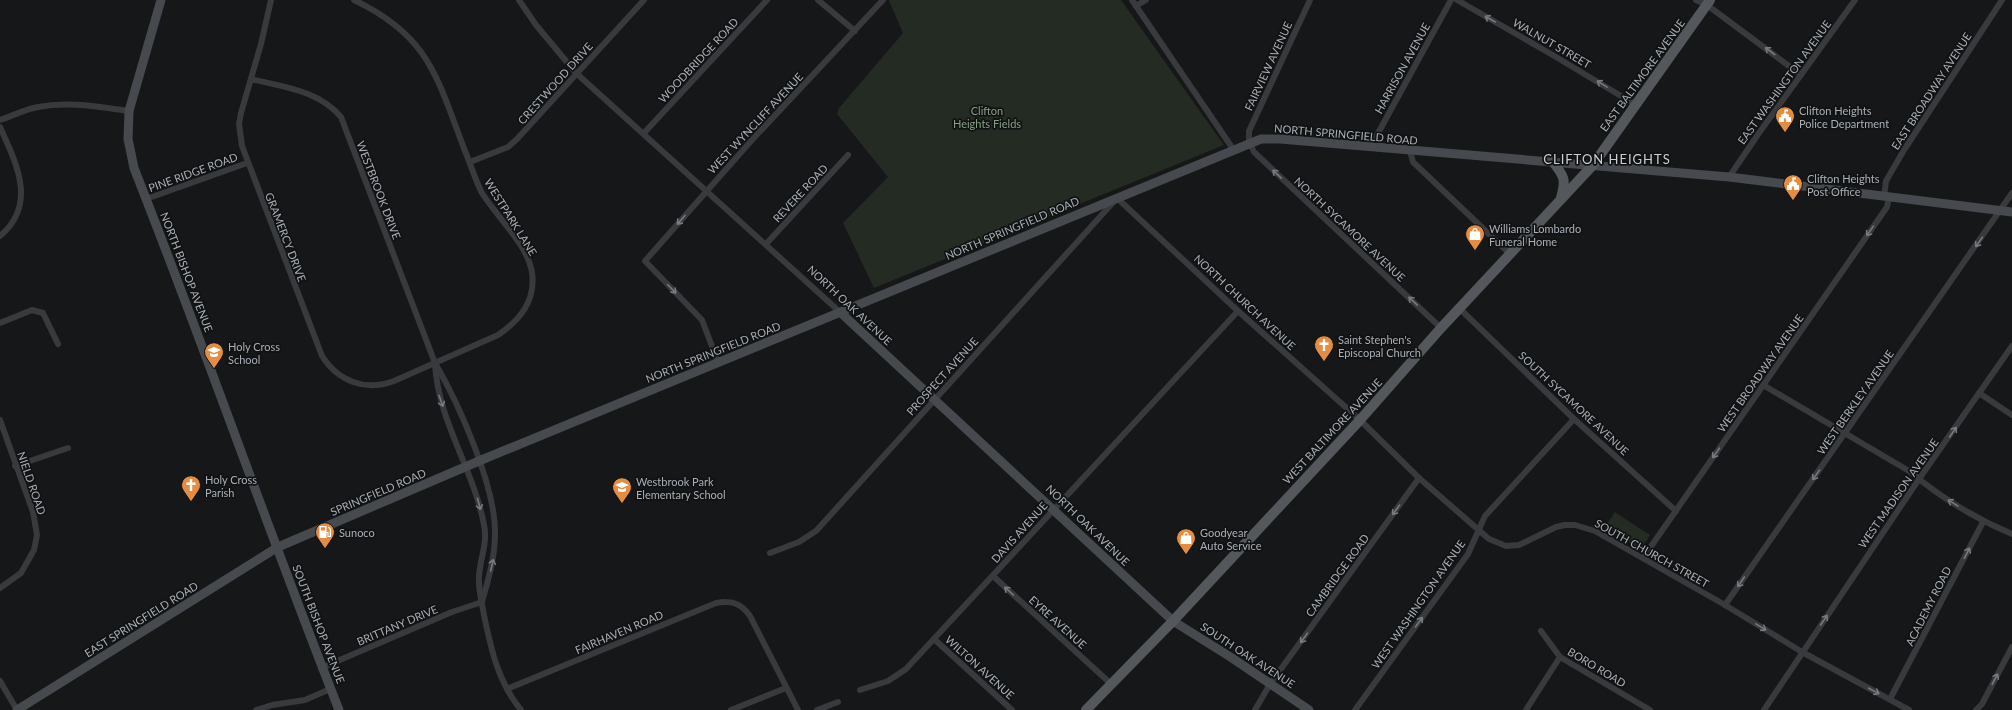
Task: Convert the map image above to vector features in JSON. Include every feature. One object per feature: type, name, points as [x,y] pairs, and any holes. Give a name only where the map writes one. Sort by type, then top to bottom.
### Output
[{"type":"main road","name":"NORTH BISHOP AVENUE","points":[[160,0],[128,111],[128,139],[134,168],[278,547]]},
{"type":"main road","name":"EAST BALTIMORE AVENUE","points":[[1593,165],[1709,2]]},
{"type":"main road","name":"NORTH SPRINGFIELD ROAD","points":[[465,467],[718,362],[841,313],[1249,142],[1261,139],[1280,139],[1370,146],[1410,151],[1730,177],[2012,212]]},
{"type":"main road","points":[[1553,162],[1562,174],[1565,183],[1560,201]]},
{"type":"main road","name":"WEST BALTIMORE AVENUE","points":[[1086,710],[1110,683],[1173,621],[1360,420],[1459,308],[1593,165]]},
{"type":"main road","name":"NORTH OAK AVENUE","points":[[841,313],[1173,621]]},
{"type":"main road","name":"SPRINGFIELD ROAD","points":[[278,547],[465,467]]},
{"type":"main road","name":"SOUTH BISHOP AVENUE","points":[[278,547],[321,668],[338,710]]},
{"type":"main road","name":"EAST SPRINGFIELD ROAD","points":[[17,710],[278,547]]},
{"type":"main road","name":"SOUTH OAK AVENUE","points":[[1173,621],[1310,710]]},
{"type":"street","name":"GRAMERCY DRIVE","points":[[272,0],[239,124],[239,136],[247,163],[319,350],[332,368],[345,380],[353,383],[380,385],[435,363]]},
{"type":"street","name":"WESTPARK LANE","points":[[354,0],[392,22],[412,40],[420,50],[437,79],[482,192],[525,253],[532,272],[532,292],[524,311],[518,320],[498,335],[435,363]]},
{"type":"street","name":"NORTH OAK AVENUE","points":[[519,0],[536,25],[576,72],[841,313]]},
{"type":"street","name":"CRESTWOOD DRIVE","points":[[470,162],[508,147],[518,139],[576,72],[644,0]]},
{"type":"street","name":"WOODBRIDGE ROAD","points":[[644,133],[767,0]]},
{"type":"street","points":[[818,0],[854,31]]},
{"type":"street","name":"WEST WYNCLIFF AVENUE","points":[[718,362],[702,320],[645,261],[707,190],[883,0]]},
{"type":"street","points":[[1132,0],[1233,149]]},
{"type":"street","points":[[1136,6],[1146,0]]},
{"type":"street","name":"FAIRVIEW AVENUE","points":[[1249,142],[1249,131],[1310,0]]},
{"type":"street","name":"HARRISON AVENUE","points":[[1370,146],[1451,0]]},
{"type":"street","name":"WALNUT STREET","points":[[1457,0],[1636,105]]},
{"type":"street","points":[[1696,0],[1709,2],[1801,75]]},
{"type":"street","name":"EAST WASHINGTON AVENUE","points":[[1730,177],[1855,0]]},
{"type":"street","name":"EAST BROADWAY AVENUE","points":[[1886,197],[1886,181],[1904,150],[2002,0]]},
{"type":"street","name":"WESTBROOK DRIVE","points":[[251,79],[308,93],[329,104],[341,117],[435,363],[449,387],[479,461],[492,502],[495,533],[493,561],[482,602]]},
{"type":"street","points":[[0,120],[38,107],[63,104],[88,105],[128,111]]},
{"type":"street","points":[[0,127],[19,171],[22,192],[18,212],[7,230],[0,236]]},
{"type":"street","name":"NORTH SYCAMORE AVENUE","points":[[1249,142],[1254,152],[1441,328]]},
{"type":"street","points":[[1410,151],[1413,162],[1510,254]]},
{"type":"street","name":"REVERE ROAD","points":[[766,244],[848,155]]},
{"type":"street","name":"PINE RIDGE ROAD","points":[[146,199],[247,163]]},
{"type":"street","name":"WEST BERKLEY AVENUE","points":[[1725,605],[2012,193]]},
{"type":"street","name":"WEST BROADWAY AVENUE","points":[[1643,558],[1887,207],[1886,197]]},
{"type":"street","name":"NORTH CHURCH AVENUE","points":[[1117,198],[1238,311],[1360,420]]},
{"type":"street","name":"PROSPECT AVENUE","points":[[770,553],[799,542],[816,531],[1117,198]]},
{"type":"street","name":"SOUTH SYCAMORE AVENUE","points":[[1459,308],[1574,419],[1676,511]]},
{"type":"street","points":[[0,323],[32,310],[42,313],[58,344]]},
{"type":"street","name":"DAVIS AVENUE","points":[[860,690],[888,681],[906,669],[1238,311]]},
{"type":"street","name":"WEST MADISON AVENUE","points":[[1764,710],[1919,479],[2012,346]]},
{"type":"street","name":"WESTBROOK DRIVE","points":[[435,363],[436,385],[476,495],[484,525],[485,534],[478,577],[492,653],[498,673],[521,710]]},
{"type":"street","points":[[1763,385],[1908,471],[1929,488],[1984,522],[2012,534]]},
{"type":"street","points":[[1980,393],[2012,415]]},
{"type":"street","name":"WEST WASHINGTON AVENUE","points":[[1355,710],[1468,554],[1485,516],[1574,419]]},
{"type":"street","name":"NIELD ROAD","points":[[0,420],[15,466],[33,512],[37,535],[34,550],[21,574],[0,588]]},
{"type":"street","name":"SOUTH CHURCH STREET","points":[[1360,420],[1419,478],[1489,539],[1500,544],[1512,546],[1526,542],[1556,527],[1575,525],[1596,531],[1725,605],[1802,652],[1909,710]]},
{"type":"street","points":[[15,466],[68,448]]},
{"type":"street","name":"CAMBRIDGE ROAD","points":[[1255,710],[1270,684],[1419,478]]},
{"type":"street","name":"ACADEMY ROAD","points":[[1890,699],[1984,522]]},
{"type":"street","name":"EYRE AVENUE","points":[[993,576],[1110,683]]},
{"type":"street","name":"FAIRHAVEN ROAD","points":[[507,689],[716,603],[727,601],[740,605],[745,609],[755,624],[786,688]]},
{"type":"street","name":"BRITTANY DRIVE","points":[[321,668],[452,612],[482,602]]},
{"type":"street","name":"BORO ROAD","points":[[1541,631],[1560,657],[1650,710]]},
{"type":"street","name":"WILTON AVENUE","points":[[934,639],[1012,710]]},
{"type":"street","points":[[1976,710],[1982,704],[2012,646]]},
{"type":"street","points":[[1526,710],[1560,657]]},
{"type":"street","points":[[0,682],[17,710]]},
{"type":"street","points":[[731,710],[786,688],[798,710]]},
{"type":"street","points":[[256,710],[272,704],[305,700],[330,689]]},
{"type":"street","points":[[818,710],[838,702]]},
{"type":"green space","name":"Clifton Heights Fields","points":[[1121,0],[1224,145],[874,288],[843,223],[888,177],[837,114],[839,108],[903,33],[889,1]]},
{"type":"green space","points":[[1615,512],[1650,535],[1642,548],[1638,548],[1605,527]]},
{"type":"place","name":"Clifton Heights Police Department","points":[[1785,133]]},
{"type":"place","name":"Clifton Heights Post Office","points":[[1793,201]]},
{"type":"place","name":"Williams Lombardo Funeral Home","points":[[1475,251]]},
{"type":"place","name":"Saint Stephen's Episcopal Church","points":[[1324,362]]},
{"type":"place","name":"Holy Cross School","points":[[214,369]]},
{"type":"place","name":"Holy Cross Parish","points":[[191,502]]},
{"type":"place","name":"Westbrook Park Elementary School","points":[[622,504]]},
{"type":"place","name":"Sunoco","points":[[325,549]]},
{"type":"place","name":"Goodyear Auto Service","points":[[1186,555]]},
{"type":"district","name":"CLIFTON HEIGHTS","points":[[1607,159]]}]
